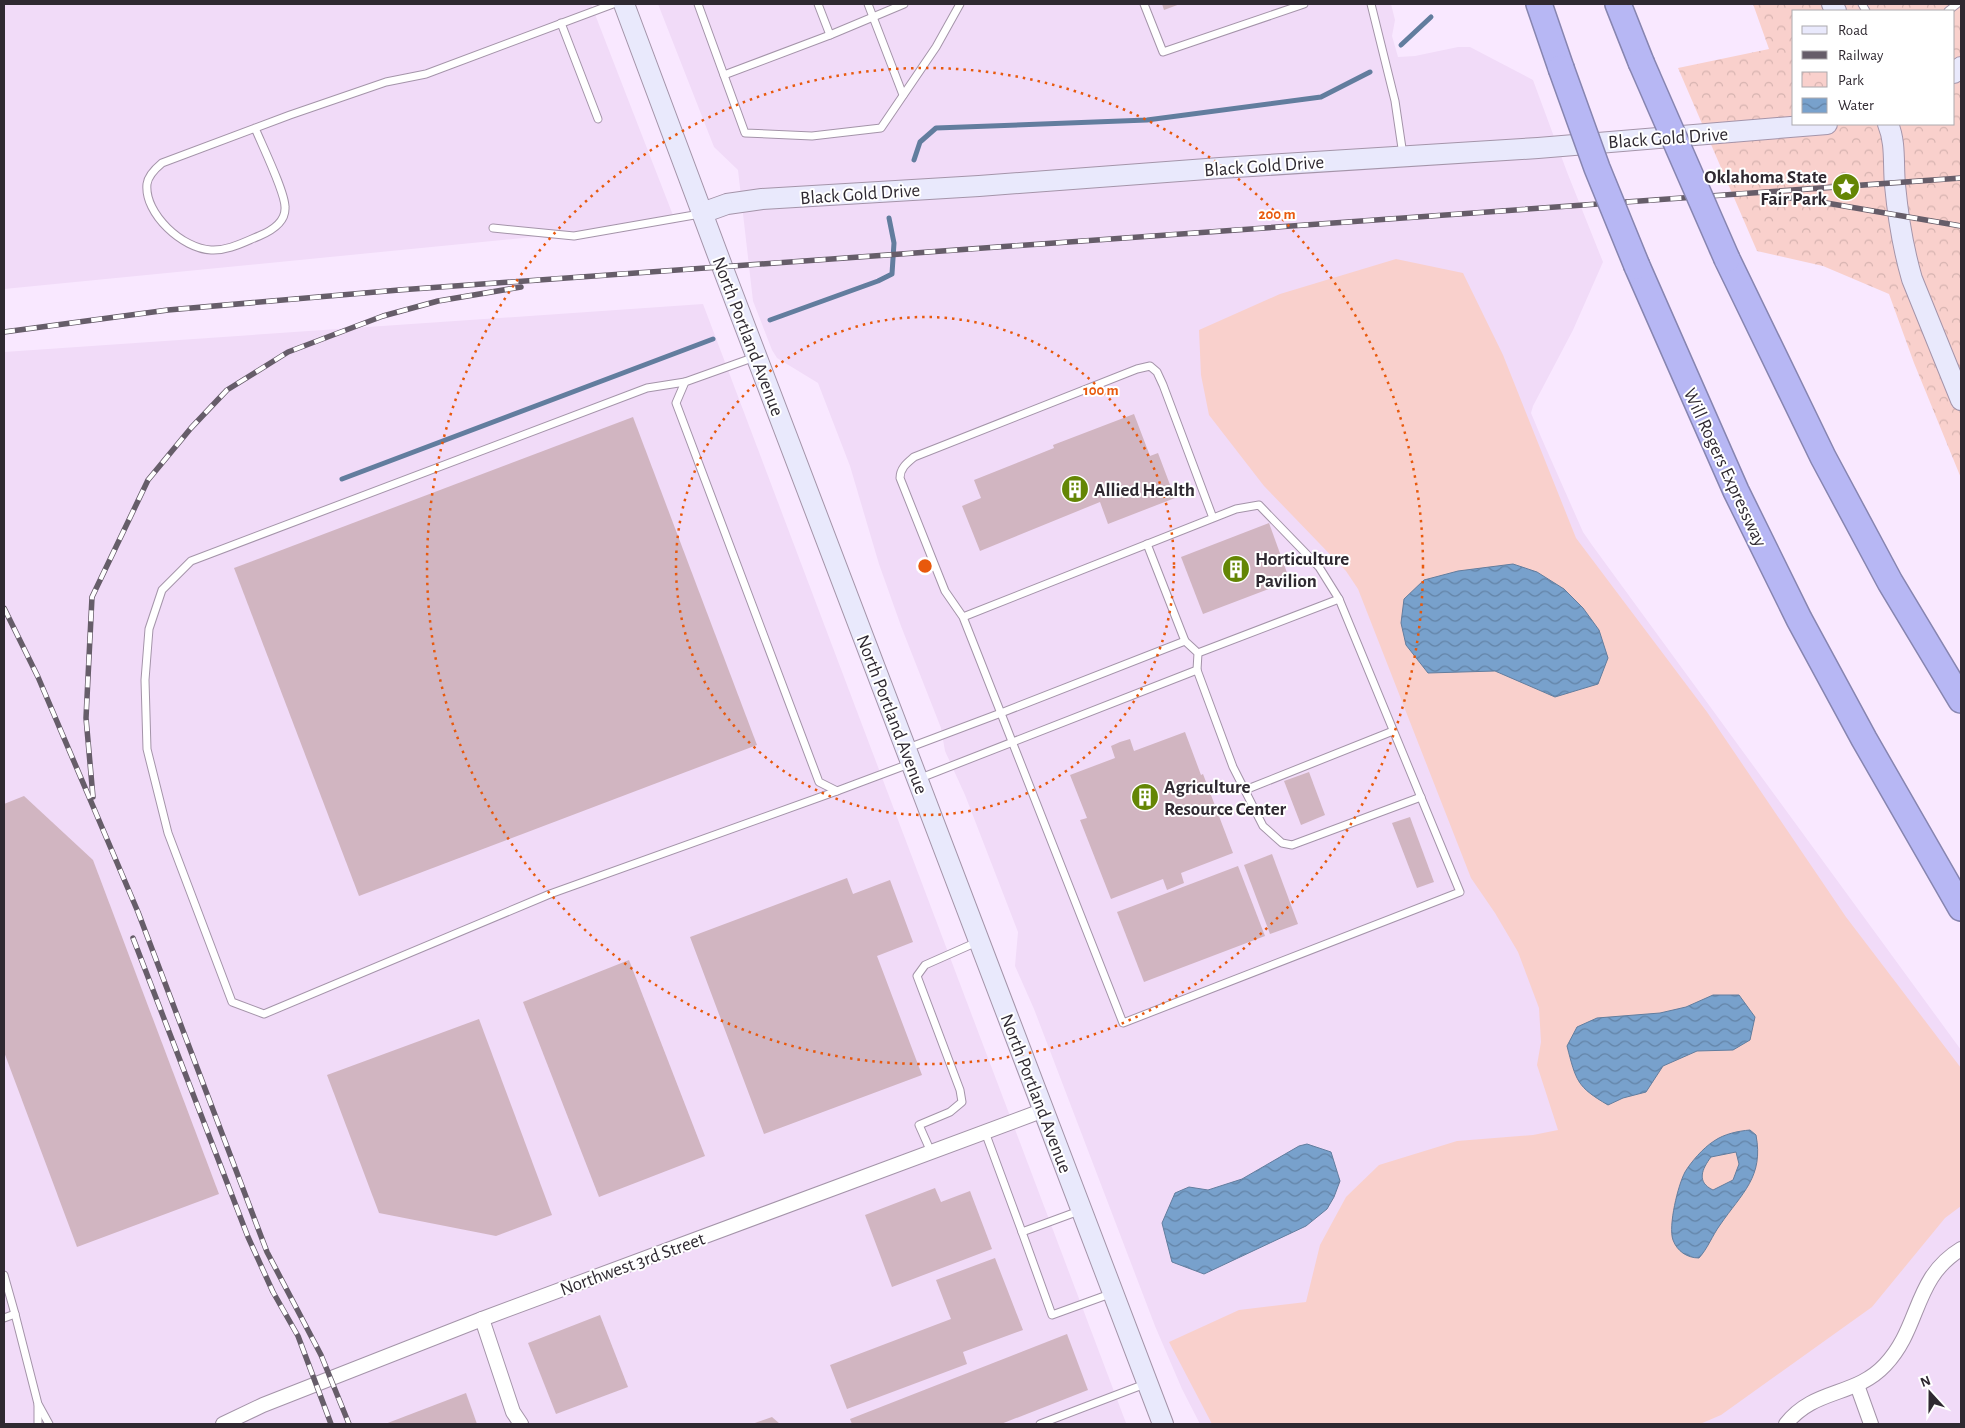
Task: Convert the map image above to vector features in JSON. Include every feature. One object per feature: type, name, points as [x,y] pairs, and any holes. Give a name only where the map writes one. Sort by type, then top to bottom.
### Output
[{"type":"highway","name":"Will Rogers Expressway","points":[[1539,4],[1597,168],[1637,266],[1732,482],[1799,619],[1864,740],[1961,908]]},
{"type":"highway","points":[[1618,4],[1641,62],[1727,259],[1823,457],[1890,582],[1961,700]]},
{"type":"main road","name":"North Portland Avenue","points":[[624,4],[756,356],[1163,1424]]},
{"type":"main road","name":"Black Gold Drive","points":[[702,213],[727,204],[762,199],[1007,184],[1403,155],[1538,148],[1815,125]]},
{"type":"main road","points":[[1888,125],[1893,136],[1902,242],[1912,280],[1961,400]]},
{"type":"street","name":"Northwest 3rd Street","points":[[223,1424],[263,1405],[482,1319],[1044,1110]]},
{"type":"street","points":[[1786,1424],[1798,1410],[1808,1404],[1857,1385],[1872,1377],[1887,1363],[1899,1348],[1930,1278],[1940,1265],[1961,1249]]},
{"type":"street","points":[[482,1319],[513,1412],[520,1424]]},
{"type":"street","points":[[1857,1385],[1871,1424]]},
{"type":"lane","points":[[255,128],[284,199],[284,214],[278,224],[268,232],[240,243],[226,248],[211,250],[188,242],[171,232],[157,217],[149,197],[147,184],[153,172],[162,163],[255,128],[386,82],[426,74],[613,4]]},
{"type":"lane","points":[[698,4],[745,133],[812,136],[881,128],[936,47],[960,4]]},
{"type":"lane","points":[[818,4],[830,35]]},
{"type":"lane","points":[[868,4],[902,95]]},
{"type":"lane","points":[[724,76],[904,4]]},
{"type":"lane","points":[[1144,4],[1164,52],[1304,4]]},
{"type":"lane","points":[[1370,4],[1395,101],[1403,155]]},
{"type":"lane","points":[[561,23],[598,119]]},
{"type":"lane","points":[[493,228],[574,236],[702,213]]},
{"type":"lane","points":[[756,356],[686,382],[647,388],[191,561],[162,590],[149,629],[148,638],[145,680],[146,749],[168,833],[232,1002],[264,1014],[550,894],[912,764],[1013,742],[1197,670]]},
{"type":"lane","points":[[963,617],[1236,509],[1259,504],[1319,567],[1339,599],[1460,892],[1123,1023],[963,617],[945,591],[900,478],[900,472],[914,457],[1137,369],[1150,366],[1157,372],[1163,385],[1213,518]]},
{"type":"lane","points":[[686,382],[676,403],[819,782],[837,791]]},
{"type":"lane","points":[[1147,544],[1185,641],[1198,653]]},
{"type":"lane","points":[[1198,653],[1339,599]]},
{"type":"lane","points":[[912,764],[1001,713],[1185,641]]},
{"type":"lane","points":[[1198,653],[1197,670],[1233,767],[1263,826],[1282,844],[1292,845],[1421,797]]},
{"type":"lane","points":[[1245,790],[1393,730]]},
{"type":"lane","points":[[931,1152],[919,1125],[950,1112],[962,1102],[960,1090],[917,976],[925,965],[979,941]]},
{"type":"lane","points":[[985,1132],[1052,1315],[1113,1292]]},
{"type":"lane","points":[[1022,1232],[1082,1210]]},
{"type":"lane","points":[[4,1275],[38,1404],[38,1424]]},
{"type":"lane","points":[[4,1318],[15,1314]]},
{"type":"lane","points":[[1040,1424],[1148,1383]]},
{"type":"lane","points":[[38,1404],[49,1424]]},
{"type":"shaded area","points":[[4,4],[591,4],[676,223],[4,289]]},
{"type":"shaded area","points":[[658,4],[1391,4],[1395,20],[1392,36],[1398,57],[1415,56],[1458,47],[1470,47],[1533,80],[1603,262],[1573,330],[1533,406],[1531,413],[1541,437],[1583,532],[1961,1050],[1961,1424],[1200,1424],[1182,1389],[1155,1326],[1034,1009],[1015,966],[1018,932],[965,795],[945,751],[941,728],[901,626],[879,564],[850,466],[818,383],[777,358],[772,350],[753,301],[738,170],[714,147]]},
{"type":"shaded area","points":[[703,304],[1126,1423],[4,1424],[4,352]]},
{"type":"green space","name":"Oklahoma State Fair Park","points":[[1753,4],[1961,4],[1961,478],[1914,363],[1889,294],[1823,266],[1757,251],[1678,68],[1769,49]]},
{"type":"green space","points":[[1396,259],[1463,273],[1503,355],[1576,538],[1707,712],[1846,917],[1961,1068],[1961,1206],[1945,1218],[1872,1307],[1721,1415],[1700,1424],[1212,1424],[1169,1342],[1239,1310],[1306,1302],[1320,1245],[1346,1197],[1379,1165],[1457,1141],[1533,1135],[1558,1130],[1537,1065],[1541,1042],[1539,1008],[1518,952],[1471,878],[1358,589],[1346,571],[1264,486],[1209,415],[1201,375],[1199,330],[1280,294]]},
{"type":"water","points":[[1513,564],[1537,572],[1564,589],[1583,608],[1599,630],[1608,658],[1598,684],[1555,697],[1495,671],[1428,673],[1406,645],[1401,623],[1404,599],[1424,580],[1458,571]]},
{"type":"water","points":[[1713,995],[1739,995],[1755,1017],[1750,1040],[1733,1050],[1697,1051],[1663,1066],[1646,1092],[1623,1098],[1608,1105],[1590,1093],[1579,1082],[1567,1046],[1577,1027],[1597,1018],[1660,1013],[1686,1007]]},
{"type":"water","points":[[1750,1130],[1756,1135],[1758,1150],[1757,1162],[1749,1184],[1699,1258],[1687,1255],[1677,1247],[1672,1234],[1679,1186],[1685,1172],[1698,1155],[1714,1141],[1736,1132]],"holes":[[[1736,1152],[1739,1164],[1733,1180],[1713,1190],[1704,1183],[1703,1171],[1711,1157]]]},
{"type":"water","points":[[1307,1144],[1331,1152],[1340,1181],[1327,1209],[1306,1226],[1204,1274],[1172,1262],[1162,1223],[1175,1193],[1189,1187],[1208,1190],[1242,1179],[1299,1146]]},
{"type":"building","points":[[1162,4],[1180,4],[1164,10]]},
{"type":"building","name":"Allied Health","points":[[1134,414],[1150,456],[1158,453],[1175,498],[1108,524],[1100,502],[980,551],[962,506],[981,498],[974,480],[1054,448],[1053,445]]},
{"type":"building","points":[[633,417],[757,745],[359,896],[234,568]]},
{"type":"building","name":"Horticulture Pavilion","points":[[1269,523],[1290,581],[1203,614],[1181,557]]},
{"type":"building","name":"Agriculture Resource Center","points":[[1185,732],[1233,853],[1181,873],[1184,883],[1167,890],[1163,879],[1111,899],[1080,820],[1087,818],[1070,775],[1115,758],[1111,746],[1120,742],[1130,739],[1134,751]]},
{"type":"building","points":[[1309,772],[1325,815],[1301,825],[1284,781]]},
{"type":"building","points":[[24,796],[93,860],[219,1194],[77,1247],[4,1052],[4,804]]},
{"type":"building","points":[[1410,817],[1434,882],[1417,888],[1392,823]]},
{"type":"building","points":[[1272,854],[1298,924],[1270,934],[1244,865]]},
{"type":"building","points":[[1238,866],[1265,936],[1144,982],[1117,912]]},
{"type":"building","points":[[847,878],[853,894],[890,880],[913,942],[877,956],[922,1075],[764,1134],[690,937]]},
{"type":"building","points":[[629,960],[705,1156],[599,1197],[523,1002]]},
{"type":"building","points":[[479,1019],[552,1215],[496,1236],[379,1213],[327,1075]]},
{"type":"building","points":[[935,1188],[941,1202],[970,1191],[992,1249],[892,1287],[865,1215]]},
{"type":"building","points":[[995,1258],[1023,1330],[963,1352],[967,1364],[847,1409],[830,1365],[951,1319],[936,1280]]},
{"type":"building","points":[[600,1315],[628,1387],[556,1414],[528,1343]]},
{"type":"building","points":[[1067,1334],[1088,1390],[1001,1424],[852,1424],[850,1419]]},
{"type":"building","points":[[466,1393],[477,1424],[385,1424]]},
{"type":"building","points":[[772,1417],[780,1424],[752,1424]]},
{"type":"waterway","points":[[1401,45],[1431,17]]},
{"type":"waterway","points":[[914,160],[920,142],[936,128],[1147,120],[1321,97],[1370,72]]},
{"type":"waterway","points":[[770,320],[878,281],[892,274],[894,243],[889,218]]},
{"type":"waterway","points":[[342,479],[713,339]]},
{"type":"railway","points":[[4,332],[168,310],[399,290],[1961,178]]},
{"type":"railway","points":[[1776,197],[1803,199],[1961,226]]},
{"type":"railway","points":[[93,797],[86,718],[92,597],[148,480],[191,428],[227,390],[288,352],[383,316],[438,301],[521,287]]},
{"type":"railway","points":[[4,608],[38,677],[138,912],[267,1252],[321,1355],[349,1424]]},
{"type":"railway","points":[[133,938],[248,1237],[273,1292],[298,1336],[331,1424]]},
{"type":"place","name":"Oklahoma State Fair Park","points":[[1846,187]]},
{"type":"place","name":"Allied Health","points":[[1075,489]]},
{"type":"place","name":"Horticulture Pavilion","points":[[1236,569]]},
{"type":"place","name":"Agriculture Resource Center","points":[[1145,797]]}]
